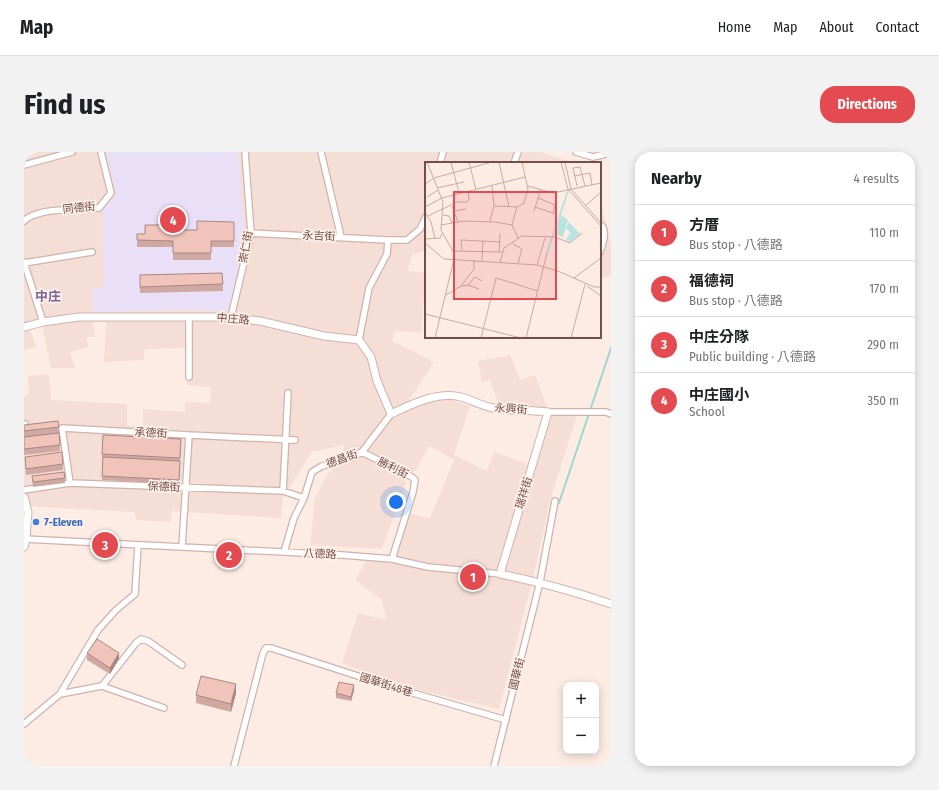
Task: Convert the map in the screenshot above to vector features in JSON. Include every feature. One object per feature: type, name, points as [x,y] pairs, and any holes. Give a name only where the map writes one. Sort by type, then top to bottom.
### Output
[{"type":"street","points":[[47,152],[49,158]]},
{"type":"street","points":[[24,165],[72,152]]},
{"type":"street","name":"同德街","points":[[24,221],[27,218],[42,212],[99,208],[111,193],[101,152]]},
{"type":"street","name":"崇仁街","points":[[231,317],[251,233],[245,152]]},
{"type":"street","points":[[321,152],[341,237]]},
{"type":"street","points":[[440,162],[443,152]]},
{"type":"street","points":[[514,162],[518,152]]},
{"type":"street","points":[[576,152],[593,157],[611,153]]},
{"type":"street","points":[[391,414],[377,381],[371,357],[359,340],[369,288],[387,254],[388,240],[407,240],[420,229],[425,219]]},
{"type":"street","points":[[601,226],[605,232],[601,249]]},
{"type":"street","name":"永吉街","points":[[251,233],[388,240]]},
{"type":"street","points":[[43,322],[24,263],[92,252]]},
{"type":"street","name":"中庄路","points":[[24,327],[43,322],[79,317],[231,317],[260,321],[324,336],[359,340]]},
{"type":"street","points":[[189,317],[189,377]]},
{"type":"street","points":[[283,491],[288,393]]},
{"type":"street","name":"永興街","points":[[391,414],[416,402],[444,396],[461,397],[494,408],[548,412],[606,412],[611,414]]},
{"type":"street","name":"瑞祥街","points":[[500,574],[548,412]]},
{"type":"street","name":"德昌街","points":[[284,552],[294,518],[304,498],[312,472],[322,466],[349,459],[362,452],[391,414]]},
{"type":"street","name":"承德街","points":[[70,483],[62,428],[189,436],[295,440]]},
{"type":"street","points":[[182,547],[189,436]]},
{"type":"street","name":"勝利街","points":[[362,452],[412,477],[415,480],[413,492],[392,559]]},
{"type":"street","name":"保德街","points":[[24,490],[70,483],[283,491],[304,498]]},
{"type":"street","points":[[24,497],[28,512],[24,547]]},
{"type":"street","name":"國華街","points":[[494,766],[540,582],[555,501]]},
{"type":"street","name":"八德路","points":[[25,539],[392,559],[428,567],[500,574],[540,582],[611,604]]},
{"type":"street","points":[[24,724],[60,694],[98,630],[116,610],[135,594],[138,545]]},
{"type":"street","points":[[102,686],[136,643],[141,639],[148,641],[182,665]]},
{"type":"street","name":"國華街48巷","points":[[234,766],[263,653],[266,648],[506,720]]},
{"type":"street","points":[[60,694],[102,686],[164,708]]},
{"type":"shaded area","points":[[24,152],[540,152],[571,162],[425,162],[425,250],[413,254],[407,271],[425,273],[421,332],[395,331],[392,341],[434,362],[409,400],[417,405],[445,398],[470,406],[454,455],[487,471],[494,452],[530,465],[544,414],[543,407],[499,405],[490,380],[482,382],[478,361],[510,355],[520,380],[535,375],[551,416],[577,416],[550,500],[535,570],[499,709],[398,685],[342,663],[358,613],[387,620],[382,600],[355,580],[367,560],[393,563],[408,513],[430,518],[454,460],[429,446],[415,471],[403,478],[406,483],[382,549],[310,545],[315,498],[326,477],[342,458],[344,445],[312,452],[283,497],[281,518],[172,511],[170,522],[136,520],[135,512],[24,506],[24,396],[29,395],[28,376],[49,374],[51,400],[127,404],[127,426],[143,426],[143,409],[185,412],[185,402],[210,403],[211,387],[187,385],[187,348],[145,349],[144,360],[104,362],[106,322],[93,322],[95,337],[86,337],[89,347],[70,352],[75,368],[51,368],[42,324],[29,327],[36,347],[24,350]]},
{"type":"shaded area","points":[[238,152],[245,234],[229,311],[185,310],[93,312],[93,288],[104,288],[103,207],[117,196],[105,153]]},
{"type":"shaded area","points":[[601,203],[611,245],[611,276],[601,278]]},
{"type":"building","points":[[197,221],[234,222],[234,241],[211,241],[211,253],[173,253],[173,241],[137,240],[137,234],[145,234],[145,225],[177,225],[177,230],[197,230]]},
{"type":"building","points":[[222,273],[223,284],[140,287],[140,275]]},
{"type":"building","points":[[58,421],[59,427],[24,431],[24,425]]},
{"type":"building","points":[[59,433],[60,445],[24,449],[24,437]]},
{"type":"building","points":[[103,435],[181,439],[180,458],[102,454]]},
{"type":"building","points":[[62,452],[63,464],[26,469],[25,457]]},
{"type":"building","points":[[103,457],[180,461],[179,480],[102,476]]},
{"type":"building","points":[[64,472],[65,478],[33,482],[32,476]]},
{"type":"building","points":[[97,639],[119,653],[110,668],[87,653]]},
{"type":"building","points":[[201,676],[236,684],[231,704],[196,695]]},
{"type":"building","points":[[339,682],[354,685],[351,697],[336,693]]},
{"type":"waterway","points":[[559,503],[611,348]]},
{"type":"place","name":"中庄國小","points":[[173,220]]},
{"type":"place","name":"7-Eleven","points":[[36,522]]},
{"type":"place","name":"中庄分隊","points":[[105,545]]},
{"type":"place","name":"福德祠","points":[[229,555]]},
{"type":"place","name":"方厝","points":[[473,577]]},
{"type":"district","name":"中庄","points":[[48,296]]}]
